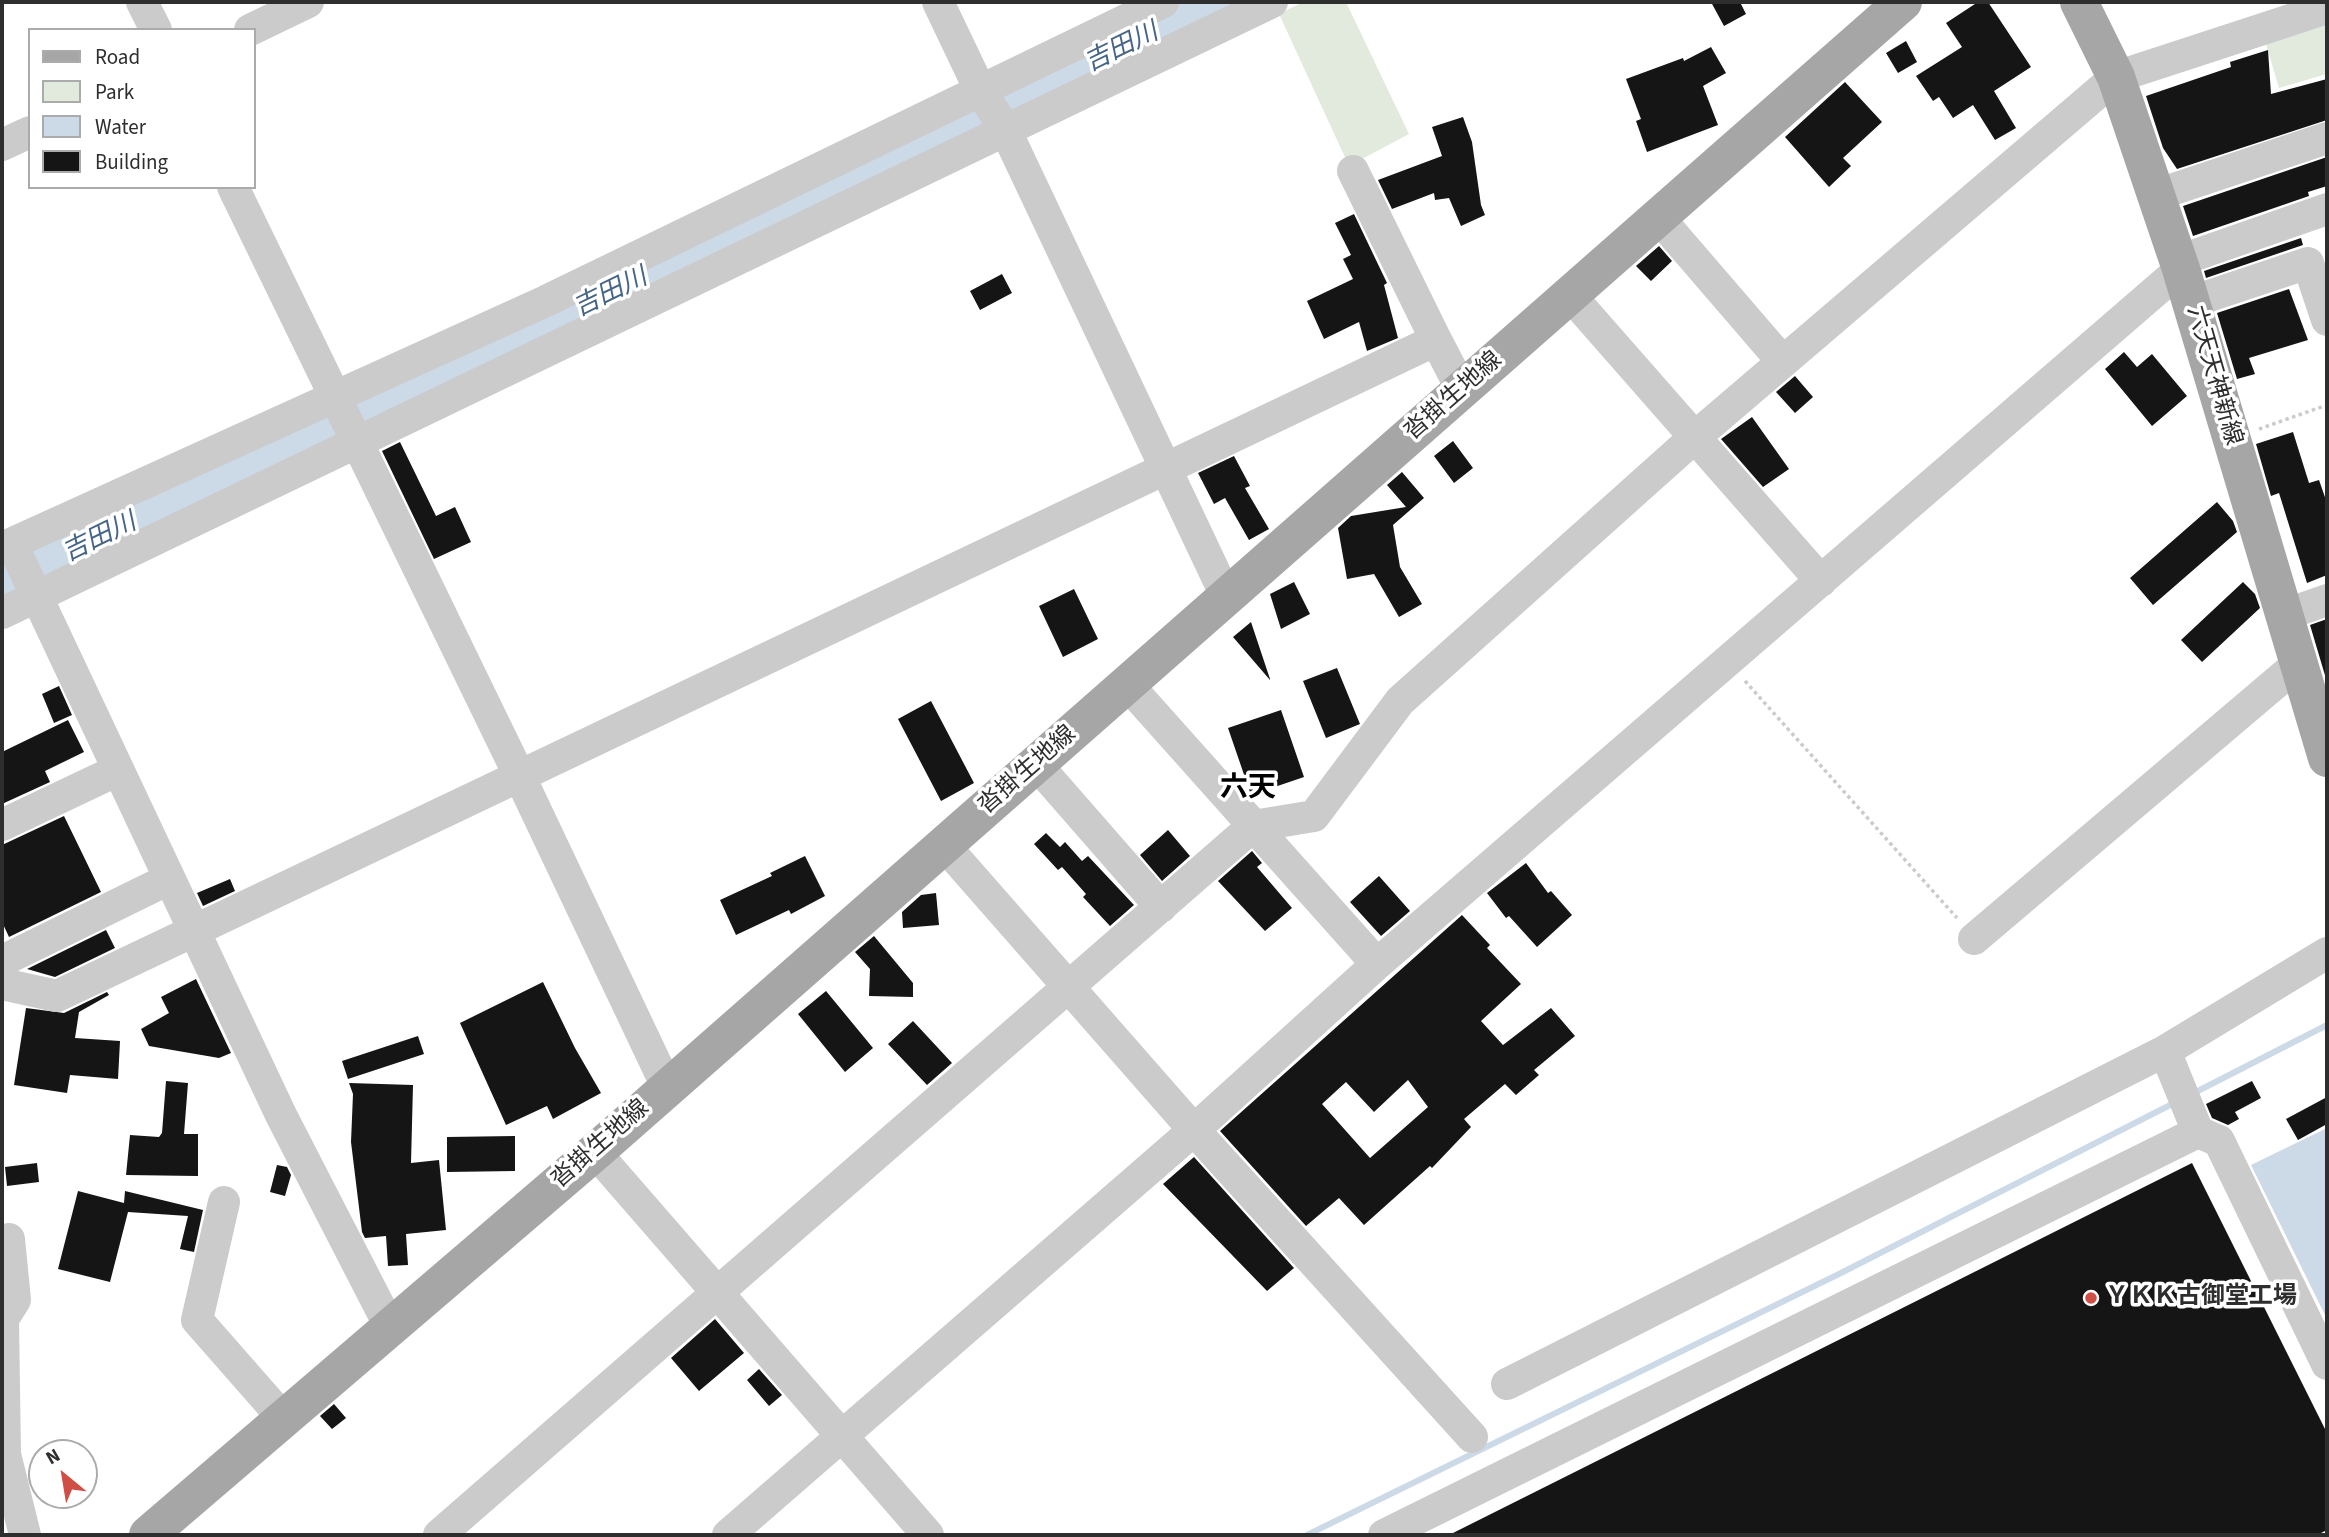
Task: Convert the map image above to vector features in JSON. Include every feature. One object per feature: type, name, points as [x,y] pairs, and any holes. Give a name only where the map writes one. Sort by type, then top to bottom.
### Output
[{"type":"main road","name":"沓掛生地線","points":[[148,1535],[389,1325],[595,1152],[1903,2]]},
{"type":"main road","name":"六天天神新線","points":[[2079,2],[2116,78],[2183,277],[2327,758]]},
{"type":"street","points":[[142,2],[155,28]]},
{"type":"street","points":[[254,28],[308,2]]},
{"type":"street","points":[[938,2],[980,91],[1005,128],[1226,596]]},
{"type":"street","points":[[389,1325],[281,1115],[38,596],[7,546],[546,301],[1163,2]]},
{"type":"street","points":[[2,613],[1005,128],[1272,2]]},
{"type":"street","points":[[439,1535],[1253,827],[1314,816],[1400,701],[1695,437],[2116,78],[2327,8]]},
{"type":"street","points":[[2,145],[28,133]]},
{"type":"street","points":[[2156,195],[2327,138]]},
{"type":"street","points":[[1353,171],[1462,390]]},
{"type":"street","points":[[234,189],[359,442],[667,1087]]},
{"type":"street","points":[[728,1535],[1194,1130],[1377,964],[1821,581],[2183,277],[2327,209]]},
{"type":"street","points":[[1659,218],[1783,362]]},
{"type":"street","points":[[2183,277],[2308,263],[2327,320]]},
{"type":"street","points":[[1570,295],[1821,581]]},
{"type":"street","points":[[2,984],[57,996],[1436,340]]},
{"type":"street","points":[[2284,615],[2327,600]]},
{"type":"street","points":[[1974,939],[2298,664]]},
{"type":"street","points":[[1127,684],[1377,964]]},
{"type":"street","points":[[1036,764],[1161,907]]},
{"type":"street","points":[[2,825],[118,770]]},
{"type":"street","points":[[944,845],[1194,1130],[1472,1437]]},
{"type":"street","points":[[2,961],[169,880]]},
{"type":"street","points":[[1507,1384],[2165,1051],[2327,953]]},
{"type":"street","points":[[2165,1051],[2198,1132],[2218,1141],[2327,1364]]},
{"type":"street","points":[[1384,1535],[2198,1132]]},
{"type":"street","points":[[595,1152],[928,1535]]},
{"type":"street","points":[[224,1202],[197,1320],[283,1418]]},
{"type":"street","points":[[9,1239],[15,1300],[3,1319],[3,1455],[25,1535]]},
{"type":"path","points":[[2231,439],[2327,405]]},
{"type":"path","points":[[1728,661],[1974,939]]},
{"type":"green space","points":[[1303,2],[1346,2],[1409,134],[1349,166],[1279,14]]},
{"type":"green space","points":[[2327,25],[2327,74],[2279,88],[2266,44]]},
{"type":"water","points":[[2327,1128],[2327,1319],[2251,1165]]},
{"type":"building","points":[[1711,2],[1740,2],[1746,14],[1724,26]]},
{"type":"building","points":[[1978,2],[1988,2],[2031,67],[1994,91],[2016,128],[1995,140],[1973,105],[1953,118],[1939,97],[1933,101],[1916,76],[1962,47],[1946,23]]},
{"type":"building","points":[[1906,41],[1917,62],[1898,73],[1886,53]]},
{"type":"building","points":[[1711,47],[1726,73],[1703,86],[1718,125],[1647,152],[1636,121],[1641,119],[1626,79],[1683,58],[1684,61]]},
{"type":"building","points":[[2268,50],[2271,94],[2327,79],[2327,120],[2177,169],[2163,148],[2146,96],[2231,67],[2230,62]]},
{"type":"building","points":[[1845,82],[1882,122],[1843,158],[1851,166],[1829,187],[1785,137]]},
{"type":"building","points":[[1463,117],[1472,142],[1481,205],[1485,215],[1461,226],[1449,198],[1435,200],[1434,193],[1392,209],[1378,180],[1442,156],[1432,127]]},
{"type":"building","points":[[2327,157],[2327,186],[2308,192],[2309,196],[2193,236],[2183,206]]},
{"type":"building","points":[[1354,214],[1387,283],[1384,285],[1398,338],[1367,351],[1359,322],[1324,339],[1307,301],[1353,279],[1343,259],[1351,255],[1335,223]]},
{"type":"building","points":[[2301,238],[2303,245],[2206,278],[2204,271]]},
{"type":"building","points":[[1659,246],[1672,261],[1651,281],[1636,266]]},
{"type":"building","points":[[1002,274],[1012,293],[980,310],[970,291]]},
{"type":"building","points":[[2289,289],[2308,340],[2249,358],[2255,374],[2237,379],[2217,313]]},
{"type":"building","points":[[2124,352],[2137,367],[2152,354],[2187,396],[2152,426],[2105,369]]},
{"type":"building","points":[[1795,376],[1813,397],[1795,413],[1776,392]]},
{"type":"building","points":[[1752,417],[1789,469],[1763,487],[1721,439]]},
{"type":"building","points":[[2293,432],[2309,483],[2319,480],[2327,503],[2327,575],[2307,583],[2279,493],[2271,496],[2256,444]]},
{"type":"building","points":[[1453,441],[1473,468],[1454,483],[1434,456]]},
{"type":"building","points":[[400,442],[436,516],[455,507],[471,542],[434,559],[382,451]]},
{"type":"building","points":[[1234,456],[1250,486],[1245,488],[1269,529],[1249,540],[1225,498],[1214,504],[1198,473]]},
{"type":"building","points":[[1402,472],[1424,498],[1393,525],[1400,567],[1422,604],[1399,617],[1374,574],[1347,579],[1338,528],[1351,516],[1406,507],[1387,485]]},
{"type":"building","points":[[2217,502],[2233,521],[2237,532],[2153,605],[2130,578]]},
{"type":"building","points":[[1294,582],[1310,614],[1281,629],[1270,594]]},
{"type":"building","points":[[2243,582],[2255,594],[2260,608],[2202,662],[2181,640]]},
{"type":"building","points":[[1074,589],[1098,639],[1063,657],[1039,606]]},
{"type":"building","points":[[2327,619],[2327,682],[2310,625]]},
{"type":"building","points":[[1251,622],[1270,679],[1270,680],[1233,637]]},
{"type":"building","points":[[1337,668],[1360,724],[1326,738],[1303,681]]},
{"type":"building","points":[[59,686],[72,715],[54,723],[42,694]]},
{"type":"building","points":[[931,701],[974,783],[941,801],[898,719]]},
{"type":"building","points":[[1281,710],[1304,777],[1251,795],[1228,728]]},
{"type":"building","points":[[68,720],[84,752],[45,771],[50,782],[2,804],[2,752]]},
{"type":"building","points":[[64,816],[101,892],[9,937],[2,922],[2,845]]},
{"type":"building","points":[[1168,830],[1190,856],[1162,881],[1140,855]]},
{"type":"building","points":[[1046,833],[1060,847],[1065,842],[1082,861],[1088,856],[1134,905],[1110,926],[1083,897],[1086,894],[1062,867],[1058,870],[1034,844]]},
{"type":"building","points":[[1252,851],[1262,863],[1257,867],[1292,908],[1265,931],[1218,881]]},
{"type":"building","points":[[805,856],[825,896],[791,914],[789,910],[736,935],[720,900],[772,876],[770,873]]},
{"type":"building","points":[[1526,863],[1548,893],[1551,891],[1572,915],[1537,947],[1509,916],[1506,918],[1487,893]]},
{"type":"building","points":[[1379,876],[1410,911],[1381,936],[1350,902]]},
{"type":"building","points":[[230,879],[235,891],[203,906],[197,893]]},
{"type":"building","points":[[936,893],[939,925],[903,928],[902,912],[921,895]]},
{"type":"building","points":[[1462,915],[1490,945],[1487,948],[1521,984],[1481,1021],[1503,1045],[1551,1008],[1575,1036],[1534,1070],[1539,1075],[1516,1095],[1505,1084],[1464,1119],[1471,1127],[1432,1168],[1430,1166],[1364,1225],[1339,1198],[1306,1226],[1220,1131]],"holes":[[[1408,1080],[1428,1107],[1370,1158],[1322,1104],[1346,1082],[1374,1112]]]},
{"type":"building","points":[[106,930],[115,948],[55,977],[27,969]]},
{"type":"building","points":[[874,936],[913,983],[913,997],[869,996],[870,969],[855,952]]},
{"type":"building","points":[[196,979],[231,1053],[219,1058],[149,1046],[141,1029],[169,1013],[161,997]]},
{"type":"building","points":[[543,982],[575,1048],[601,1093],[553,1119],[547,1106],[506,1125],[460,1023]]},
{"type":"building","points":[[826,991],[873,1048],[845,1072],[798,1014]]},
{"type":"building","points":[[107,992],[109,995],[79,1012],[75,1038],[120,1041],[118,1079],[70,1075],[67,1093],[14,1085],[26,1008],[64,1013]]},
{"type":"building","points":[[913,1021],[952,1063],[927,1085],[888,1044]]},
{"type":"building","points":[[418,1036],[424,1054],[348,1079],[342,1061]]},
{"type":"building","points":[[166,1081],[188,1083],[184,1134],[198,1134],[198,1176],[126,1175],[130,1135],[159,1137],[162,1133]]},
{"type":"building","points":[[2252,1081],[2261,1098],[2235,1112],[2239,1119],[2228,1125],[2212,1118],[2206,1104]]},
{"type":"building","points":[[349,1083],[413,1085],[411,1163],[439,1160],[446,1230],[406,1234],[408,1265],[388,1266],[386,1236],[365,1238],[362,1232],[351,1142],[353,1094]]},
{"type":"building","points":[[2327,1097],[2327,1124],[2298,1140],[2286,1119]]},
{"type":"building","points":[[515,1136],[515,1171],[447,1172],[447,1137]]},
{"type":"building","points":[[1194,1157],[1294,1268],[1267,1291],[1163,1184]]},
{"type":"building","points":[[37,1163],[39,1182],[7,1186],[5,1167]]},
{"type":"building","name":"ＹＫＫ古御堂工場","points":[[2192,1163],[2327,1433],[2327,1530],[2317,1535],[1449,1535]]},
{"type":"building","points":[[277,1165],[287,1167],[291,1175],[285,1196],[270,1192]]},
{"type":"building","points":[[78,1191],[124,1203],[125,1191],[203,1210],[194,1252],[180,1249],[188,1216],[128,1212],[110,1282],[58,1269]]},
{"type":"building","points":[[715,1319],[744,1353],[699,1391],[671,1358]]},
{"type":"building","points":[[759,1369],[782,1395],[769,1406],[747,1380]]},
{"type":"building","points":[[334,1404],[346,1418],[332,1429],[320,1416]]},
{"type":"waterway","name":"吉田川","points":[[2,586],[1220,2]]},
{"type":"waterway","points":[[2192,1094],[2327,1025]]},
{"type":"waterway","points":[[1307,1535],[1841,1273],[2176,1102]]},
{"type":"place","name":"ＹＫＫ古御堂工場","points":[[2091,1298]]},
{"type":"district","name":"六天","points":[[1248,790]]}]
